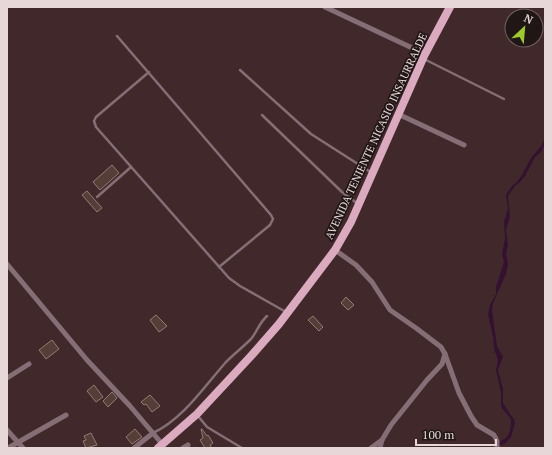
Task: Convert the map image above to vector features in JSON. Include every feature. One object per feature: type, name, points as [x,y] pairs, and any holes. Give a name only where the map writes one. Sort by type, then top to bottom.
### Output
[{"type":"main road","name":"AVENIDA TENIENTE NICASIO INSAURRALDE","points":[[160,446],[197,414],[251,356],[287,313],[335,250],[350,222],[424,56],[449,7]]},
{"type":"street","points":[[325,7],[424,56]]},
{"type":"street","points":[[398,114],[464,145]]},
{"type":"street","points":[[335,250],[356,265],[372,282],[390,310],[428,336],[441,347],[445,354],[454,381],[468,410],[477,424],[494,435],[497,441],[497,448]]},
{"type":"street","points":[[7,264],[87,360],[153,433],[160,446]]},
{"type":"street","points":[[380,448],[382,440],[391,426],[427,380],[442,364],[445,354]]},
{"type":"street","points":[[7,378],[29,364]]},
{"type":"street","points":[[8,448],[66,415]]},
{"type":"street","points":[[7,430],[23,448]]},
{"type":"street","points":[[134,448],[153,433]]},
{"type":"street","points":[[371,448],[382,440]]},
{"type":"lane","points":[[117,36],[273,219],[270,224],[219,267]]},
{"type":"lane","points":[[424,56],[504,99]]},
{"type":"lane","points":[[240,70],[311,134],[372,173]]},
{"type":"lane","points":[[149,72],[96,117],[94,121],[96,127],[229,278],[287,313]]},
{"type":"lane","points":[[262,115],[342,192],[358,204]]},
{"type":"lane","points":[[97,197],[131,167]]},
{"type":"lane","points":[[153,433],[168,424],[184,410],[231,357],[252,337],[262,320],[267,316]]},
{"type":"lane","points":[[197,414],[206,426],[242,448]]},
{"type":"shaded area","points":[[545,137],[545,143],[541,152],[535,157],[525,176],[508,196],[510,217],[506,230],[508,246],[506,253],[508,264],[506,274],[493,303],[492,310],[497,346],[503,357],[498,370],[503,389],[503,403],[514,419],[515,423],[511,437],[506,443],[499,446],[500,441],[506,438],[509,433],[511,419],[501,407],[501,393],[496,370],[498,360],[494,349],[488,314],[490,305],[496,294],[496,287],[504,262],[502,254],[505,238],[504,222],[508,208],[506,195],[522,175],[531,158],[542,145]]},
{"type":"building","points":[[112,165],[119,173],[100,190],[93,182]]},
{"type":"building","points":[[87,191],[102,208],[97,212],[82,195]]},
{"type":"building","points":[[346,297],[354,305],[348,310],[341,303]]},
{"type":"building","points":[[156,315],[167,326],[159,332],[150,320]]},
{"type":"building","points":[[313,316],[323,327],[319,331],[308,320]]},
{"type":"building","points":[[52,340],[59,349],[46,359],[39,350]]},
{"type":"building","points":[[94,385],[103,397],[96,402],[87,391]]},
{"type":"building","points":[[112,392],[117,398],[108,407],[103,401]]},
{"type":"building","points":[[150,395],[160,406],[152,412],[146,404],[144,405],[141,402]]},
{"type":"building","points":[[135,429],[142,437],[132,444],[126,437]]},
{"type":"building","points":[[201,429],[207,436],[208,435],[213,443],[210,445],[212,448],[205,448],[200,440],[203,438]]},
{"type":"building","points":[[91,433],[97,445],[86,448],[83,441],[86,440],[84,436]]}]
